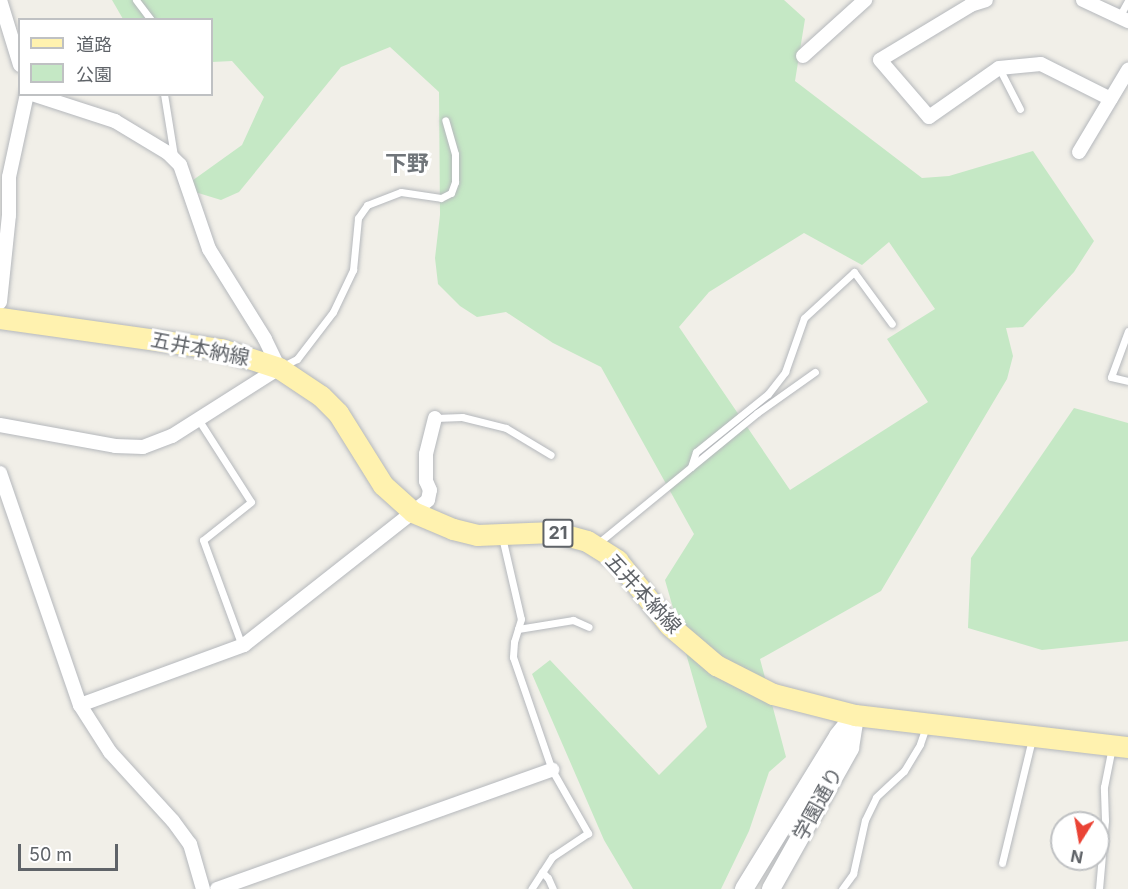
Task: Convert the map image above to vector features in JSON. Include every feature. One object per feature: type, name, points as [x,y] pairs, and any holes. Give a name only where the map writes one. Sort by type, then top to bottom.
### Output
[{"type":"main road","name":"五井本納線","points":[[0,318],[221,349],[279,368],[321,396],[338,413],[383,485],[413,512],[453,530],[477,535],[554,532],[595,545],[617,560],[669,625],[716,665],[773,694],[855,715],[927,725],[1123,744]]},
{"type":"street","points":[[0,0],[18,58]]},
{"type":"street","points":[[803,56],[865,0]]},
{"type":"street","points":[[986,0],[971,3],[880,60],[929,117],[999,68],[1041,64],[1111,99]]},
{"type":"street","points":[[1083,0],[1124,19]]},
{"type":"street","points":[[1080,152],[1128,70]]},
{"type":"street","points":[[0,302],[9,215],[9,177],[27,96]]},
{"type":"street","points":[[0,425],[115,446],[143,447],[172,436],[279,368],[265,339],[208,249],[180,165],[175,159],[115,121],[38,96]]},
{"type":"street","points":[[80,705],[242,645],[428,500],[430,490],[426,481],[426,454],[435,418]]},
{"type":"street","points":[[0,473],[80,705],[110,752],[173,821],[190,844],[202,889]]},
{"type":"street","points":[[744,889],[838,736],[855,715]]},
{"type":"street","name":"学園通り","points":[[771,889],[849,748],[855,715]]},
{"type":"street","points":[[217,889],[552,770]]},
{"type":"lane","points":[[136,0],[150,18]]},
{"type":"lane","points":[[1124,19],[1128,1]]},
{"type":"lane","points":[[999,68],[1020,109]]},
{"type":"lane","points":[[164,96],[175,159]]},
{"type":"lane","points":[[279,368],[297,359],[333,312],[353,270],[358,218],[367,205],[400,192],[441,198],[452,193],[455,182],[455,154],[445,120]]},
{"type":"lane","points":[[691,467],[696,452],[768,394],[785,372],[804,318],[854,272],[892,324]]},
{"type":"lane","points":[[1128,331],[1111,377],[1128,381]]},
{"type":"lane","points":[[595,545],[758,413],[815,372]]},
{"type":"lane","points":[[435,418],[462,417],[506,428],[551,455]]},
{"type":"lane","points":[[198,419],[251,502],[203,540],[242,645]]},
{"type":"lane","points":[[501,535],[521,619],[513,657],[552,770],[588,833],[552,857],[531,889]]},
{"type":"lane","points":[[518,629],[573,620],[589,627]]},
{"type":"lane","points":[[842,889],[853,874],[865,820],[876,797],[904,771],[920,744],[927,725]]},
{"type":"lane","points":[[1002,863],[1033,736]]},
{"type":"lane","points":[[1100,889],[1104,787],[1123,744]]},
{"type":"lane","points":[[542,872],[553,889]]},
{"type":"green space","points":[[112,0],[784,0],[805,19],[795,81],[922,178],[949,176],[1033,151],[1094,241],[1074,272],[1023,327],[1006,328],[1013,356],[1007,379],[881,591],[760,659],[786,757],[769,772],[749,831],[721,889],[633,889],[604,840],[532,674],[550,660],[659,775],[707,727],[665,580],[694,534],[601,367],[553,343],[506,312],[477,317],[460,306],[438,284],[435,258],[440,215],[439,92],[390,47],[341,67],[239,192],[221,200],[182,188],[242,145],[264,97],[232,61],[213,62],[213,18],[122,18]],"holes":[[[804,233],[862,265],[889,242],[935,309],[887,339],[928,402],[790,490],[679,327],[709,292]]]},
{"type":"green space","points":[[1074,408],[1128,423],[1128,641],[1042,650],[968,628],[971,558]]},
{"type":"district","name":"下野","points":[[407,164]]}]
